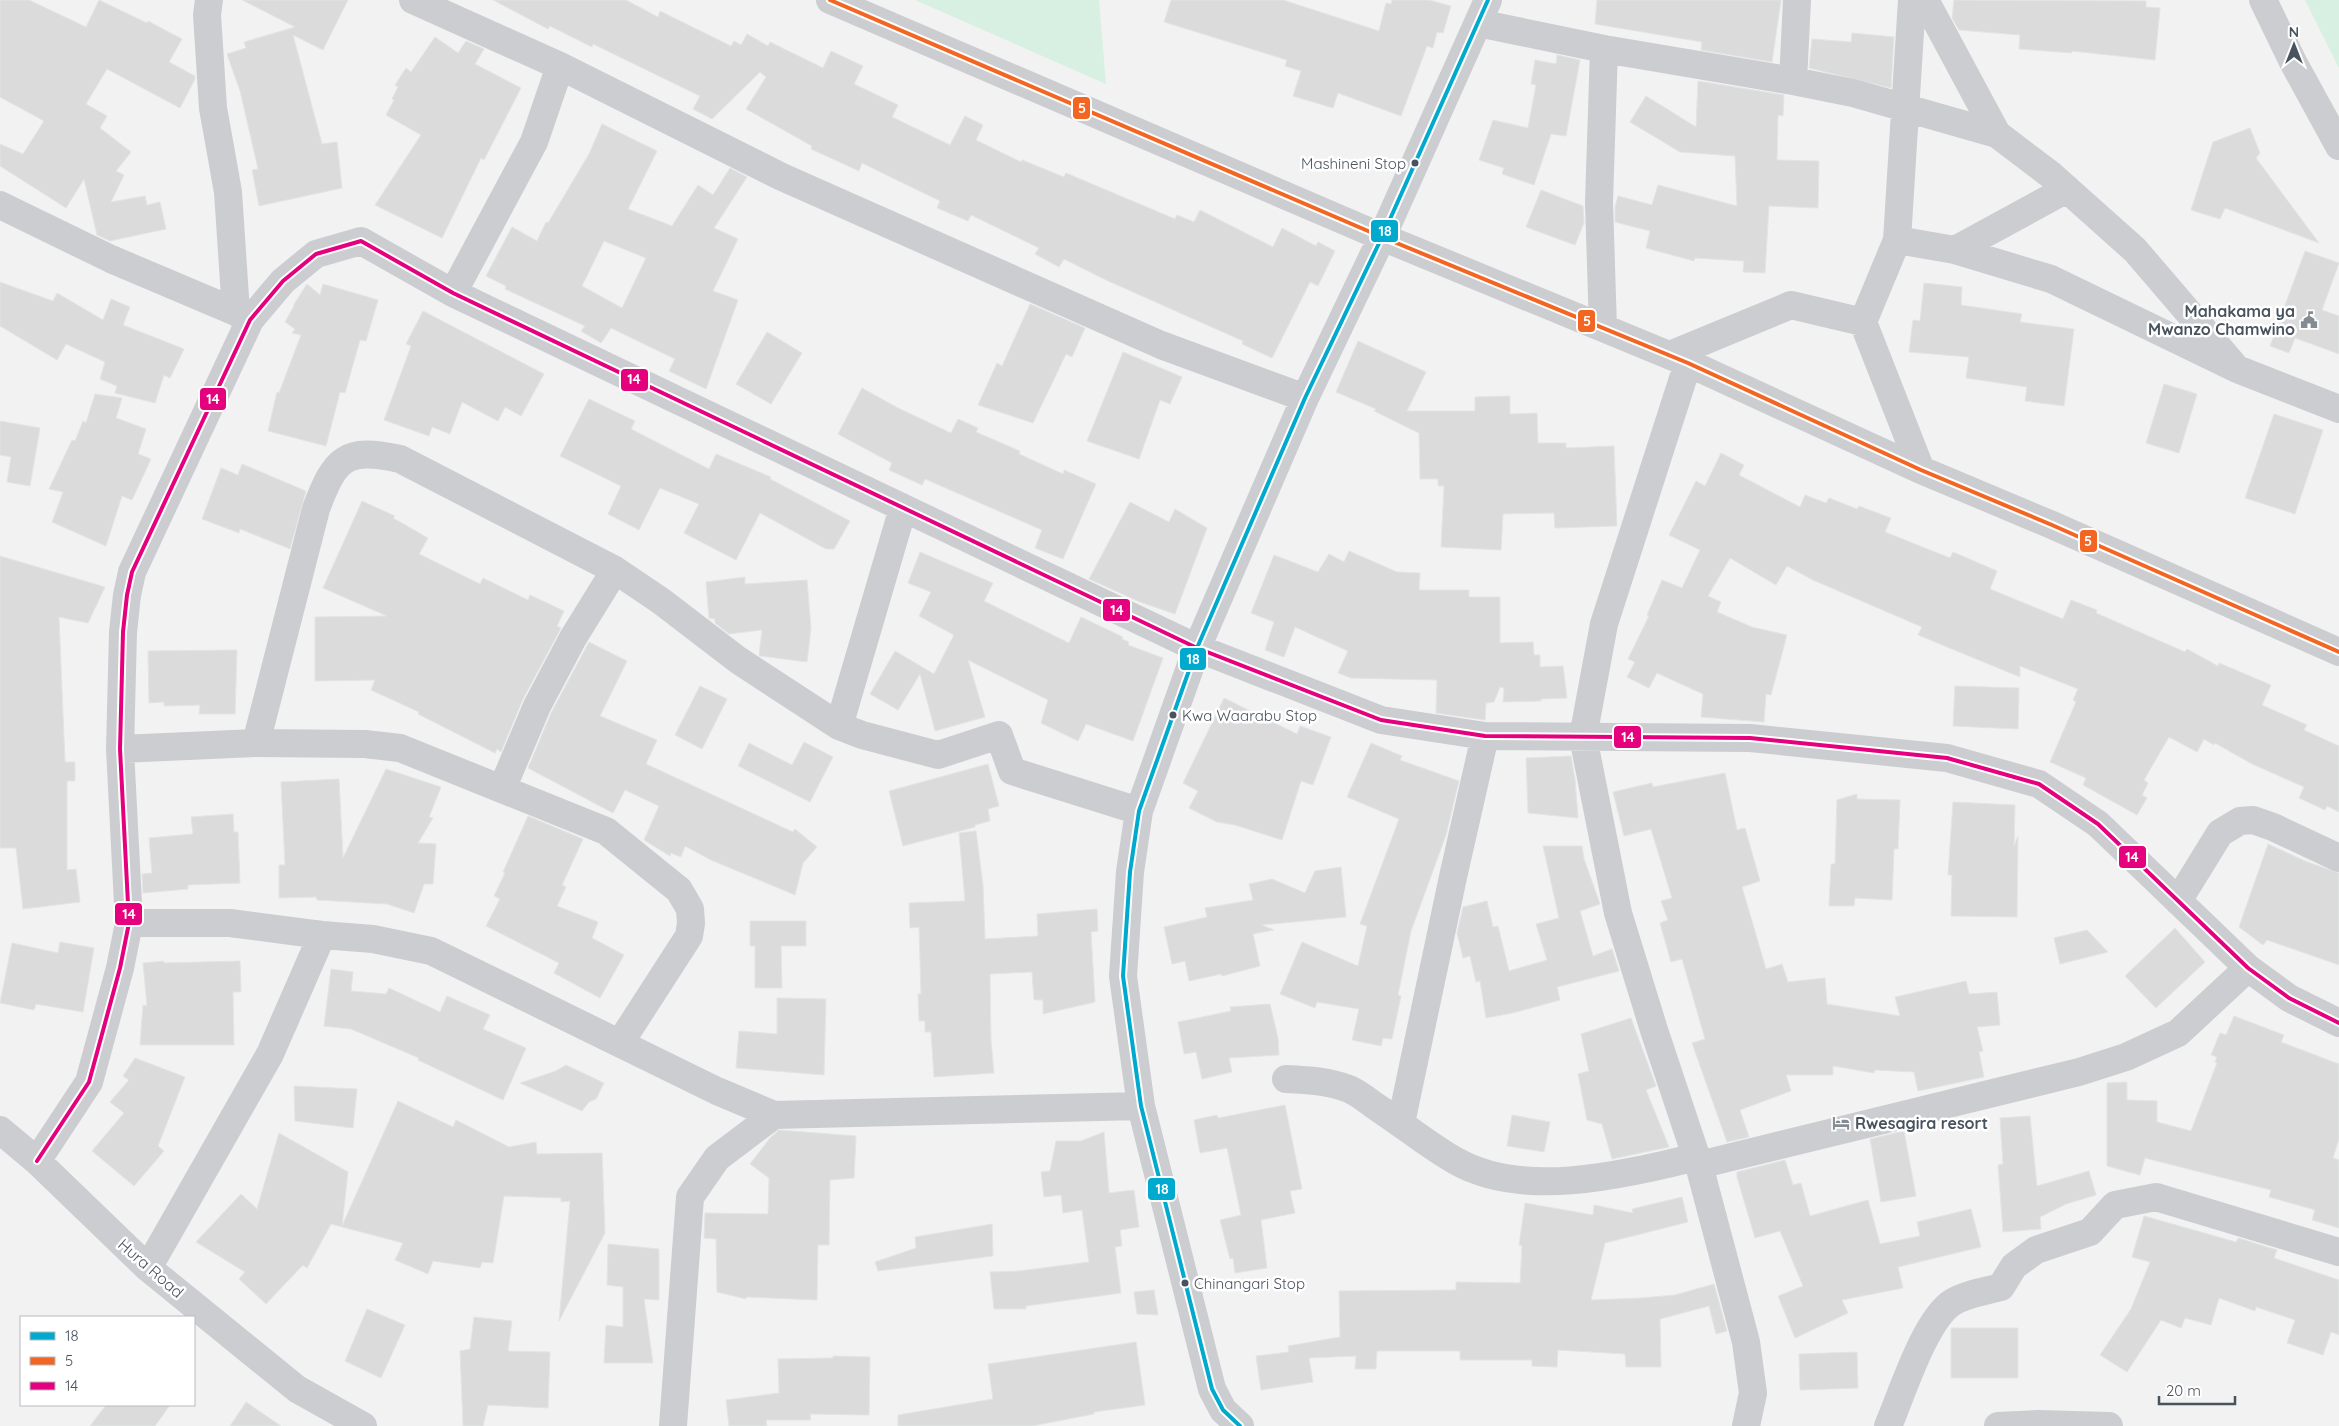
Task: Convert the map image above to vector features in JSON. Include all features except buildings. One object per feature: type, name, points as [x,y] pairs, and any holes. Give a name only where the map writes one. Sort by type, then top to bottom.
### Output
[{"type":"street","points":[[209,0],[207,15],[213,108],[228,192],[243,316]]},
{"type":"street","points":[[414,0],[560,66],[782,176],[1161,345],[1305,398]]},
{"type":"street","points":[[830,0],[1382,237],[1679,359],[1921,470],[2061,528],[2339,652]]},
{"type":"street","points":[[1792,80],[1797,0]]},
{"type":"street","points":[[1912,0],[1897,240],[1863,322],[1921,470]]},
{"type":"street","points":[[1925,0],[1997,134]]},
{"type":"street","points":[[2263,0],[2293,62],[2339,146]]},
{"type":"street","points":[[1240,1426],[1223,1410],[1212,1389],[1141,1106],[1123,976],[1130,872],[1140,811],[1197,648],[1305,398],[1382,237],[1483,11],[1604,49],[1792,80],[1853,93],[1997,134],[2067,189],[2135,250],[2237,369]]},
{"type":"street","points":[[1603,328],[1599,202],[1604,49]]},
{"type":"street","points":[[452,293],[534,142],[560,66]]},
{"type":"street","points":[[1956,250],[2067,189]]},
{"type":"street","points":[[0,205],[111,259],[243,316]]},
{"type":"street","points":[[1897,240],[1956,250],[2051,279],[2237,369],[2339,409]]},
{"type":"street","points":[[37,1161],[89,1082],[120,968],[129,923],[120,749],[123,632],[127,595],[132,572],[243,316],[316,254],[361,241],[452,293],[1197,648],[1381,720],[1485,736],[1750,738],[1947,758],[2039,784],[2098,824],[2248,968],[2289,998],[2339,1023]]},
{"type":"street","points":[[1746,1426],[1753,1393],[1746,1342],[1698,1161],[1618,913],[1584,737],[1604,624],[1679,359],[1791,305],[1863,322]]},
{"type":"street","points":[[256,743],[316,509],[325,485],[334,469],[343,461],[357,454],[375,454],[400,459],[615,570],[661,601],[738,660],[838,726],[862,735],[938,755],[999,735],[1012,771],[1140,811]]},
{"type":"street","points":[[838,726],[903,508]]},
{"type":"street","points":[[502,789],[537,706],[573,638],[615,570]]},
{"type":"street","points":[[1401,1123],[1485,736]]},
{"type":"street","points":[[120,749],[256,743],[365,744],[400,748],[606,831],[678,890],[690,909],[691,923],[689,936],[620,1043]]},
{"type":"street","points":[[2178,900],[2220,833],[2240,821],[2254,820],[2273,827],[2339,858]]},
{"type":"street","points":[[129,923],[230,922],[322,935],[373,939],[431,951],[717,1091],[774,1115],[1141,1106]]},
{"type":"street","points":[[148,1268],[270,1054],[322,935]]},
{"type":"street","points":[[1286,1079],[1318,1080],[1351,1090],[1456,1162],[1483,1173],[1517,1179],[1559,1182],[1698,1161],[2080,1072],[2126,1057],[2178,1033],[2248,968]]},
{"type":"street","points":[[673,1426],[690,1196],[717,1158],[774,1115]]},
{"type":"street","name":"Hura Road","points":[[0,1130],[37,1161],[148,1268],[297,1389],[363,1426]]},
{"type":"street","points":[[1888,1426],[1928,1332],[1942,1310],[1955,1301],[2001,1287],[2014,1266],[2036,1250],[2090,1232],[2115,1205],[2156,1197],[2339,1252]]},
{"type":"street","points":[[1998,1426],[2038,1424],[2109,1426]]},
{"type":"green space","points":[[915,0],[1099,0],[1106,84]]},
{"type":"green space","points":[[2305,0],[2339,0],[2339,68]]},
{"type":"transit line","name":"5","points":[[830,0],[1382,237],[1688,363],[1921,470],[2052,525],[2339,652]]},
{"type":"transit line","name":"18","points":[[1240,1426],[1223,1410],[1212,1389],[1141,1106],[1123,976],[1130,872],[1139,811],[1197,648],[1305,398],[1382,237],[1488,0]]},
{"type":"transit line","name":"14","points":[[37,1161],[89,1082],[120,968],[129,923],[120,749],[123,632],[127,595],[132,572],[250,320],[283,281],[316,254],[361,241],[453,293],[1197,648],[1381,720],[1485,736],[1750,738],[1947,758],[2039,784],[2098,824],[2248,968],[2289,998],[2339,1023]]},
{"type":"place","name":"Mashineni Stop","points":[[1415,163]]},
{"type":"place","name":"Mahakama ya Mwanzo Chamwino","points":[[2309,320]]},
{"type":"place","name":"Kwa Waarabu Stop","points":[[1173,715]]},
{"type":"place","name":"Rwesagira resort","points":[[1841,1123]]},
{"type":"place","name":"Chinangari Stop","points":[[1185,1283]]}]
